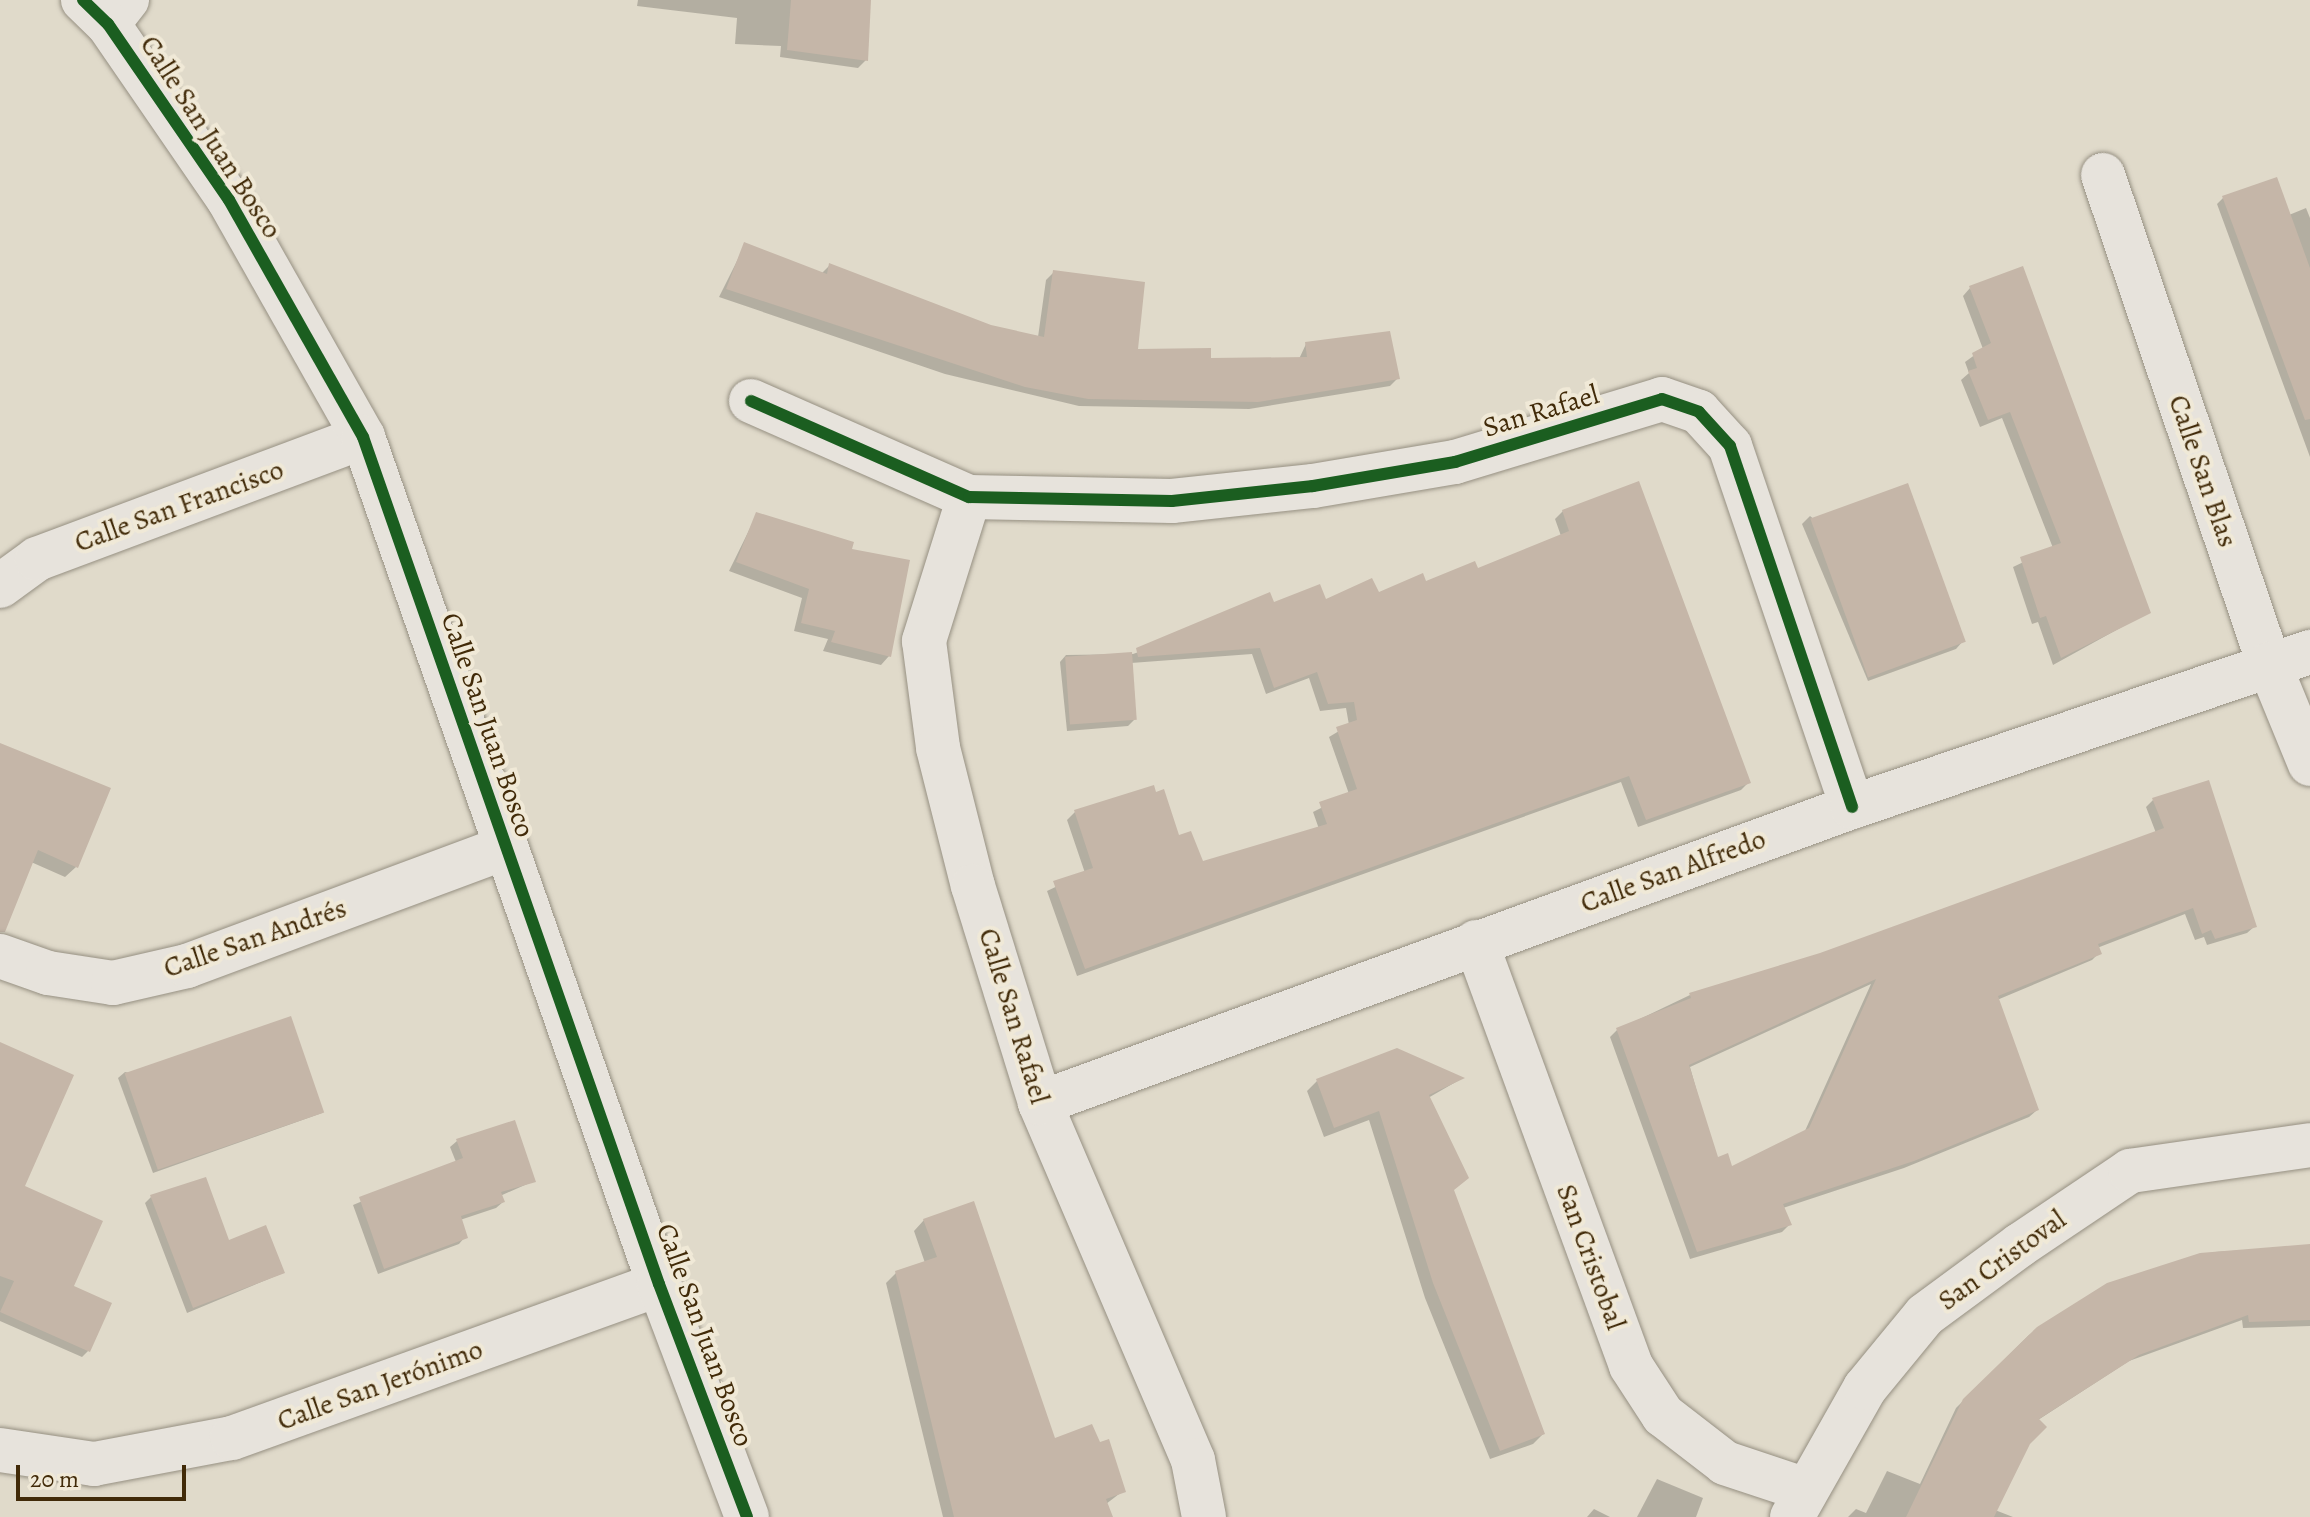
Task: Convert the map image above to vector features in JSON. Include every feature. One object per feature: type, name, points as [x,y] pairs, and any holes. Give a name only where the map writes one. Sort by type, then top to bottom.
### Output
[{"type":"street","name":"Calle San Juan Bosco","points":[[106,8],[229,200],[363,437],[659,1284],[747,1517]]},
{"type":"street","name":"Calle San Blas","points":[[2103,175],[2269,664],[2310,764]]},
{"type":"street","name":"San Rafael","points":[[969,497],[1172,501],[1313,486],[1455,462],[1662,399],[1686,407],[1699,412],[1730,446],[1852,807]]},
{"type":"street","points":[[751,401],[969,497]]},
{"type":"street","name":"Calle San Francisco","points":[[0,586],[37,559],[363,437]]},
{"type":"street","name":"Calle San Rafael","points":[[969,497],[924,641],[942,763],[1040,1103],[1193,1460],[1204,1517]]},
{"type":"street","name":"Calle San Alfredo","points":[[1040,1103],[1261,1026],[1476,942],[1852,807],[2310,652]]},
{"type":"street","name":"Calle San Andrés","points":[[0,956],[48,973],[113,983],[187,966],[505,848]]},
{"type":"street","name":"San Cristobal","points":[[1476,942],[1631,1366],[1663,1415],[1725,1463],[1798,1503]]},
{"type":"street","name":"San Cristoval","points":[[1798,1503],[1865,1388],[1925,1315],[2020,1245],[2130,1171],[2310,1145]]},
{"type":"street","name":"Calle San Jerónimo","points":[[0,1450],[94,1464],[232,1438],[659,1284]]},
{"type":"building","points":[[791,0],[871,0],[868,61],[787,50]]},
{"type":"building","points":[[2277,177],[2310,268],[2310,419],[2305,420],[2222,196]]},
{"type":"building","points":[[744,242],[827,274],[829,263],[991,325],[1044,337],[1053,270],[1145,282],[1138,349],[1211,348],[1211,358],[1307,357],[1305,342],[1390,331],[1400,379],[1258,402],[1088,399],[1025,387],[726,289]]},
{"type":"building","points":[[2023,266],[2151,613],[2061,658],[2046,616],[2040,618],[2020,557],[2061,543],[2010,412],[1988,420],[1968,371],[1977,368],[1972,353],[1991,343],[1969,286]]},
{"type":"building","points":[[1639,481],[1751,783],[1646,820],[1629,776],[1085,969],[1053,881],[1093,868],[1074,810],[1154,785],[1156,792],[1164,789],[1179,835],[1191,831],[1203,861],[1327,824],[1319,802],[1357,789],[1336,727],[1357,720],[1354,702],[1328,704],[1317,672],[1274,688],[1260,648],[1138,657],[1136,648],[1270,592],[1274,602],[1320,584],[1326,599],[1372,578],[1379,592],[1423,573],[1426,581],[1475,561],[1478,568],[1569,531],[1562,510]]},
{"type":"building","points":[[1908,483],[1966,642],[1868,677],[1810,519]]},
{"type":"building","points":[[756,512],[854,542],[852,549],[910,560],[891,657],[831,642],[835,631],[801,623],[809,589],[736,562]]},
{"type":"building","points":[[1132,652],[1137,720],[1070,725],[1065,657]]},
{"type":"building","points":[[0,743],[111,788],[78,868],[38,850],[5,932],[0,932]]},
{"type":"building","points":[[2209,780],[2257,927],[2215,939],[2211,930],[2202,934],[2193,908],[2098,944],[2102,954],[1998,996],[2039,1110],[1914,1161],[1783,1204],[1792,1225],[1697,1252],[1616,1028],[1691,998],[1689,993],[1820,953],[2164,828],[2152,798]],"holes":[[[1876,979],[1809,1128],[1732,1166],[1728,1153],[1718,1157],[1689,1065]]]},
{"type":"building","points":[[291,1016],[324,1112],[158,1170],[125,1073]]},
{"type":"building","points":[[0,1042],[74,1075],[25,1186],[103,1221],[74,1286],[112,1303],[90,1352],[0,1312],[14,1281],[0,1276]]},
{"type":"building","points":[[1397,1048],[1465,1078],[1429,1095],[1469,1178],[1454,1190],[1545,1434],[1500,1451],[1433,1283],[1379,1111],[1334,1128],[1316,1079]]},
{"type":"building","points":[[515,1120],[536,1182],[501,1192],[505,1202],[461,1216],[468,1238],[384,1269],[359,1197],[463,1158],[456,1139]]},
{"type":"building","points":[[206,1177],[229,1240],[266,1225],[285,1273],[193,1308],[150,1195]]},
{"type":"building","points":[[974,1201],[1055,1438],[1092,1424],[1100,1442],[1109,1439],[1126,1492],[1106,1499],[1113,1517],[954,1517],[895,1271],[937,1257],[923,1219]]},
{"type":"building","points":[[2310,1244],[2310,1320],[2249,1322],[2248,1315],[2139,1355],[2039,1419],[2047,1427],[2030,1444],[1994,1517],[1906,1517],[1963,1399],[2037,1327],[2107,1283],[2200,1253]]},
{"type":"cycle path","points":[[83,0],[108,24],[229,200],[363,437],[659,1284],[747,1517]]},
{"type":"cycle path","points":[[751,401],[969,497],[1172,501],[1313,486],[1455,462],[1662,399],[1699,412],[1730,446],[1852,807]]}]
